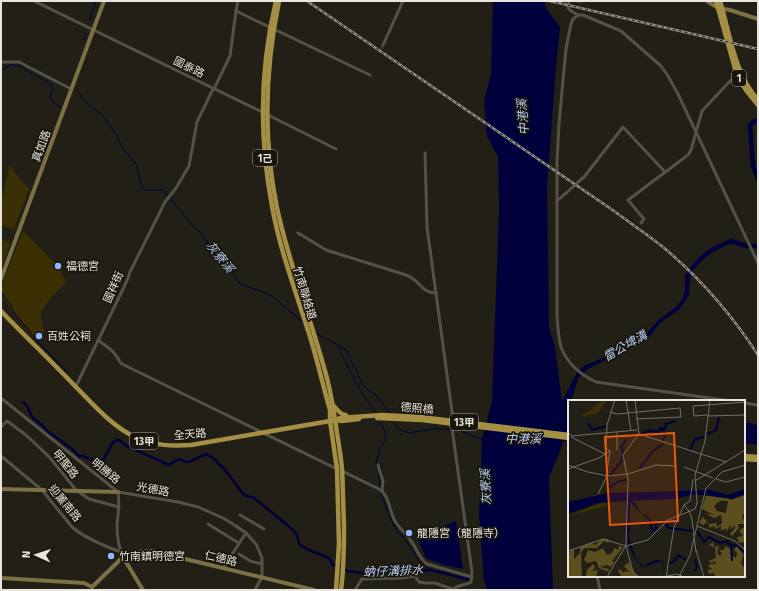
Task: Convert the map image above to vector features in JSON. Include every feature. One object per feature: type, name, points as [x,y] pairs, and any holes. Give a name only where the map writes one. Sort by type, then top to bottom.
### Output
[{"type":"main road","name":"竹南聯絡道","points":[[276,1],[265,69],[262,112],[265,162],[271,205],[280,240],[313,340],[330,410],[330,421],[339,469]]},
{"type":"main road","name":"竹南聯絡道","points":[[279,1],[272,28],[269,68],[268,140],[277,208],[304,311]]},
{"type":"main road","name":"1","points":[[716,1],[720,8],[739,75],[746,83],[758,105]]},
{"type":"main road","name":"1","points":[[720,1],[720,8]]},
{"type":"main road","name":"1","points":[[751,94],[758,100]]},
{"type":"main road","name":"全天路","points":[[1,311],[91,403],[118,427],[137,438],[149,442],[160,445],[191,445],[335,420]]},
{"type":"main road","name":"竹南聯絡道","points":[[313,340],[326,372],[334,406],[339,469],[342,544],[341,590]]},
{"type":"main road","points":[[334,406],[338,412],[344,415],[358,417]]},
{"type":"main road","name":"德照橋","points":[[358,417],[382,415],[420,417],[568,435]]},
{"type":"main road","name":"13甲","points":[[335,420],[342,421],[358,417]]},
{"type":"main road","name":"德照橋","points":[[358,417],[422,420],[568,438]]},
{"type":"main road","points":[[745,456],[758,457]]},
{"type":"main road","points":[[745,459],[758,460]]},
{"type":"main road","name":"竹南聯絡道","points":[[336,590],[342,544]]},
{"type":"street","name":"國泰路","points":[[34,1],[336,149]]},
{"type":"street","name":"真如路","points":[[1,278],[104,1]]},
{"type":"street","points":[[214,89],[230,56],[238,1]]},
{"type":"street","points":[[383,45],[403,1]]},
{"type":"street","points":[[569,1],[568,8],[571,11],[621,31],[661,66],[678,94],[758,263]]},
{"type":"street","points":[[707,1],[720,8],[758,19]]},
{"type":"street","points":[[236,11],[370,75]]},
{"type":"street","points":[[578,15],[573,19],[571,24],[563,80],[557,162],[558,328],[561,346],[566,357],[577,370],[589,379],[596,382],[724,400]]},
{"type":"street","points":[[1,62],[19,62],[71,89]]},
{"type":"street","points":[[641,223],[644,219],[628,200],[688,156],[702,111],[730,81],[739,75]]},
{"type":"street","name":"國祥街","points":[[76,386],[165,202],[176,188],[189,166],[197,122],[214,89]]},
{"type":"street","points":[[557,201],[576,185],[623,127],[665,172]]},
{"type":"street","points":[[355,590],[362,579],[401,578],[415,576],[419,582],[426,584],[435,583],[455,590],[460,585],[464,586],[469,584],[472,578],[453,430],[453,419],[427,227],[425,153]]},
{"type":"street","points":[[298,233],[326,250],[411,277],[424,290],[436,293]]},
{"type":"street","points":[[98,340],[112,351],[122,364],[381,490],[389,504],[393,518],[398,527],[403,531],[420,557],[427,564],[472,578]]},
{"type":"street","name":"明勝路","points":[[1,398],[118,492],[119,507],[117,527],[121,552],[143,590]]},
{"type":"street","points":[[745,403],[758,405]]},
{"type":"street","name":"明聖路","points":[[1,427],[7,420],[26,435],[51,459],[76,490],[88,499],[119,507]]},
{"type":"street","name":"迎薰南路","points":[[1,456],[42,490],[72,527],[100,544],[121,552]]},
{"type":"street","points":[[378,465],[383,481],[381,490]]},
{"type":"street","name":"光德路","points":[[1,489],[118,492],[178,502],[198,507],[223,518],[246,533],[256,544],[262,558],[262,577]]},
{"type":"street","points":[[240,515],[264,530]]},
{"type":"street","points":[[208,524],[237,542]]},
{"type":"street","points":[[224,568],[246,533]]},
{"type":"street","name":"仁德路","points":[[124,557],[137,552],[152,551],[314,590]]},
{"type":"street","points":[[240,554],[250,561],[262,564]]},
{"type":"street","points":[[1,578],[84,583],[94,589],[124,557]]},
{"type":"street","points":[[415,558],[420,557]]},
{"type":"street","points":[[255,590],[262,577]]},
{"type":"street","points":[[597,577],[600,590]]},
{"type":"shaded area","points":[[10,165],[29,189],[14,229],[1,226],[1,201]]},
{"type":"shaded area","points":[[23,231],[59,267],[66,283],[50,299],[43,309],[41,319],[44,331],[41,336],[36,338],[31,335],[13,312],[2,292],[1,287]]},
{"type":"shaded area","points":[[1,239],[11,242],[1,269]]},
{"type":"water","name":"中港溪","points":[[493,1],[544,1],[546,8],[560,27],[547,187],[549,328],[555,347],[562,401],[577,373],[584,366],[610,355],[643,337],[660,319],[677,306],[683,298],[685,290],[685,275],[688,272],[690,275],[689,295],[680,309],[660,323],[648,338],[586,370],[578,379],[571,400],[568,400],[568,438],[562,443],[561,449],[549,477],[553,590],[487,590],[484,580],[479,515],[482,439],[492,401],[499,210],[498,157],[487,136],[484,101],[491,75]]},
{"type":"water","points":[[745,422],[758,425],[758,445],[745,443]]},
{"type":"water","points":[[456,521],[463,569],[443,565],[426,558],[417,537]]},
{"type":"waterway","points":[[90,20],[96,1]]},
{"type":"waterway","points":[[84,40],[86,34]]},
{"type":"waterway","name":"灰寮溪","points":[[1,71],[11,65],[22,66],[27,71],[51,84],[52,90],[50,97],[54,103],[61,108]]},
{"type":"waterway","name":"灰寮溪","points":[[77,90],[86,102],[104,117],[117,136],[123,149],[136,164],[142,188],[145,190],[163,190],[188,221],[202,234],[214,254],[227,263],[240,284],[273,297],[303,322]]},
{"type":"waterway","name":"雷公埤溝","points":[[758,122],[754,121],[750,126],[753,166],[758,179]]},
{"type":"waterway","name":"雷公埤溝","points":[[688,279],[694,266],[702,258],[711,251],[731,241],[746,246],[758,246]]},
{"type":"waterway","points":[[1,292],[15,314],[32,334]]},
{"type":"waterway","name":"灰寮溪","points":[[316,333],[346,350],[365,388],[375,394],[390,413]]},
{"type":"waterway","points":[[37,341],[68,373]]},
{"type":"waterway","points":[[338,347],[361,392],[375,412]]},
{"type":"waterway","name":"蚋仔溝排水","points":[[23,402],[27,405],[33,418],[47,431],[71,448],[79,456],[83,456],[96,462],[101,462],[104,459],[113,442],[116,440],[119,440],[127,446],[169,465],[180,459],[189,462],[206,454],[213,458],[225,470],[244,495],[254,498],[291,528],[297,535],[299,544],[329,558],[333,565],[337,566]]},
{"type":"waterway","points":[[378,422],[382,425],[386,440],[380,448],[376,463],[379,474],[380,488]]},
{"type":"waterway","name":"灰寮溪","points":[[394,422],[400,430],[409,433],[432,429],[450,429]]},
{"type":"waterway","name":"灰寮溪","points":[[460,431],[482,439]]},
{"type":"waterway","points":[[380,491],[392,522],[397,530],[406,540],[420,563],[431,570]]},
{"type":"waterway","name":"蚋仔溝排水","points":[[344,569],[347,571],[362,573],[431,570],[470,580]]},
{"type":"tunnel","points":[[380,53],[383,45]]},
{"type":"railway","points":[[307,1],[657,242],[690,271],[715,298],[758,355]]},
{"type":"railway","points":[[550,1],[758,49]]},
{"type":"place","name":"福德宮","points":[[58,266]]},
{"type":"place","name":"百姓公祠","points":[[39,336]]},
{"type":"place","name":"龍隱宮（龍隱寺）","points":[[409,533]]},
{"type":"place","name":"竹南鎮明德宮","points":[[111,556]]}]
